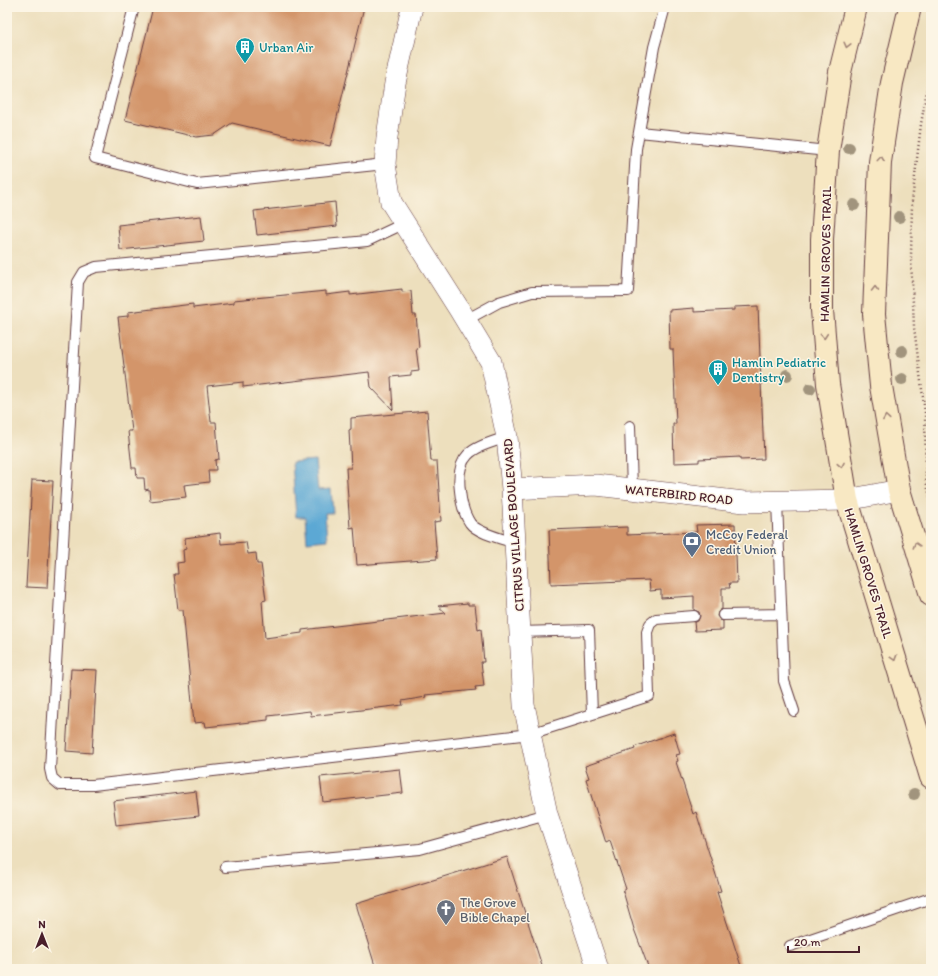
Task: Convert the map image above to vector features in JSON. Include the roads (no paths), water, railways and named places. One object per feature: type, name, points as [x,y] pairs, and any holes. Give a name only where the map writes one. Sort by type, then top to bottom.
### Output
[{"type":"main road","name":"HAMLIN GROVES TRAIL","points":[[856,7],[840,72],[828,151],[822,239],[822,310],[828,384],[847,500],[931,777]]},
{"type":"main road","points":[[910,7],[892,83],[880,162],[874,314],[881,386],[899,490],[931,595]]},
{"type":"street","name":"CITRUS VILLAGE BOULEVARD","points":[[412,7],[395,83],[385,164],[390,202],[466,320],[491,362],[507,437],[512,489],[524,705],[547,814],[598,969]]},
{"type":"street","name":"WATERBIRD ROAD","points":[[512,489],[596,485],[744,502],[847,500],[899,490]]},
{"type":"lane","points":[[134,7],[95,158],[197,184],[385,164]]},
{"type":"lane","points":[[466,320],[499,302],[532,292],[628,291],[632,196],[639,132],[654,47],[665,7]]},
{"type":"lane","points":[[639,132],[828,151]]},
{"type":"lane","points":[[403,224],[366,241],[96,267],[84,272],[78,282],[51,753],[52,778],[60,785],[93,785],[530,734],[649,696],[647,632],[650,624],[656,619],[694,616]]},
{"type":"lane","points":[[630,426],[632,489]]},
{"type":"lane","points":[[507,437],[480,446],[462,459],[458,476],[462,504],[470,524],[488,534],[515,543]]},
{"type":"lane","points":[[777,501],[784,681],[794,711]]},
{"type":"lane","points":[[722,615],[781,614]]},
{"type":"lane","points":[[520,632],[589,630],[592,714]]},
{"type":"lane","points":[[225,867],[420,849],[547,814]]},
{"type":"lane","points":[[790,946],[931,898]]},
{"type":"water","points":[[315,460],[318,490],[331,489],[333,513],[325,513],[327,540],[307,542],[305,517],[296,517],[292,462]]},
{"type":"place","name":"Urban Air","points":[[245,64]]},
{"type":"place","name":"Hamlin Pediatric Dentistry","points":[[718,386]]},
{"type":"place","name":"McCoy Federal Credit Union","points":[[692,558]]},
{"type":"place","name":"The Grove Bible Chapel","points":[[446,926]]}]
